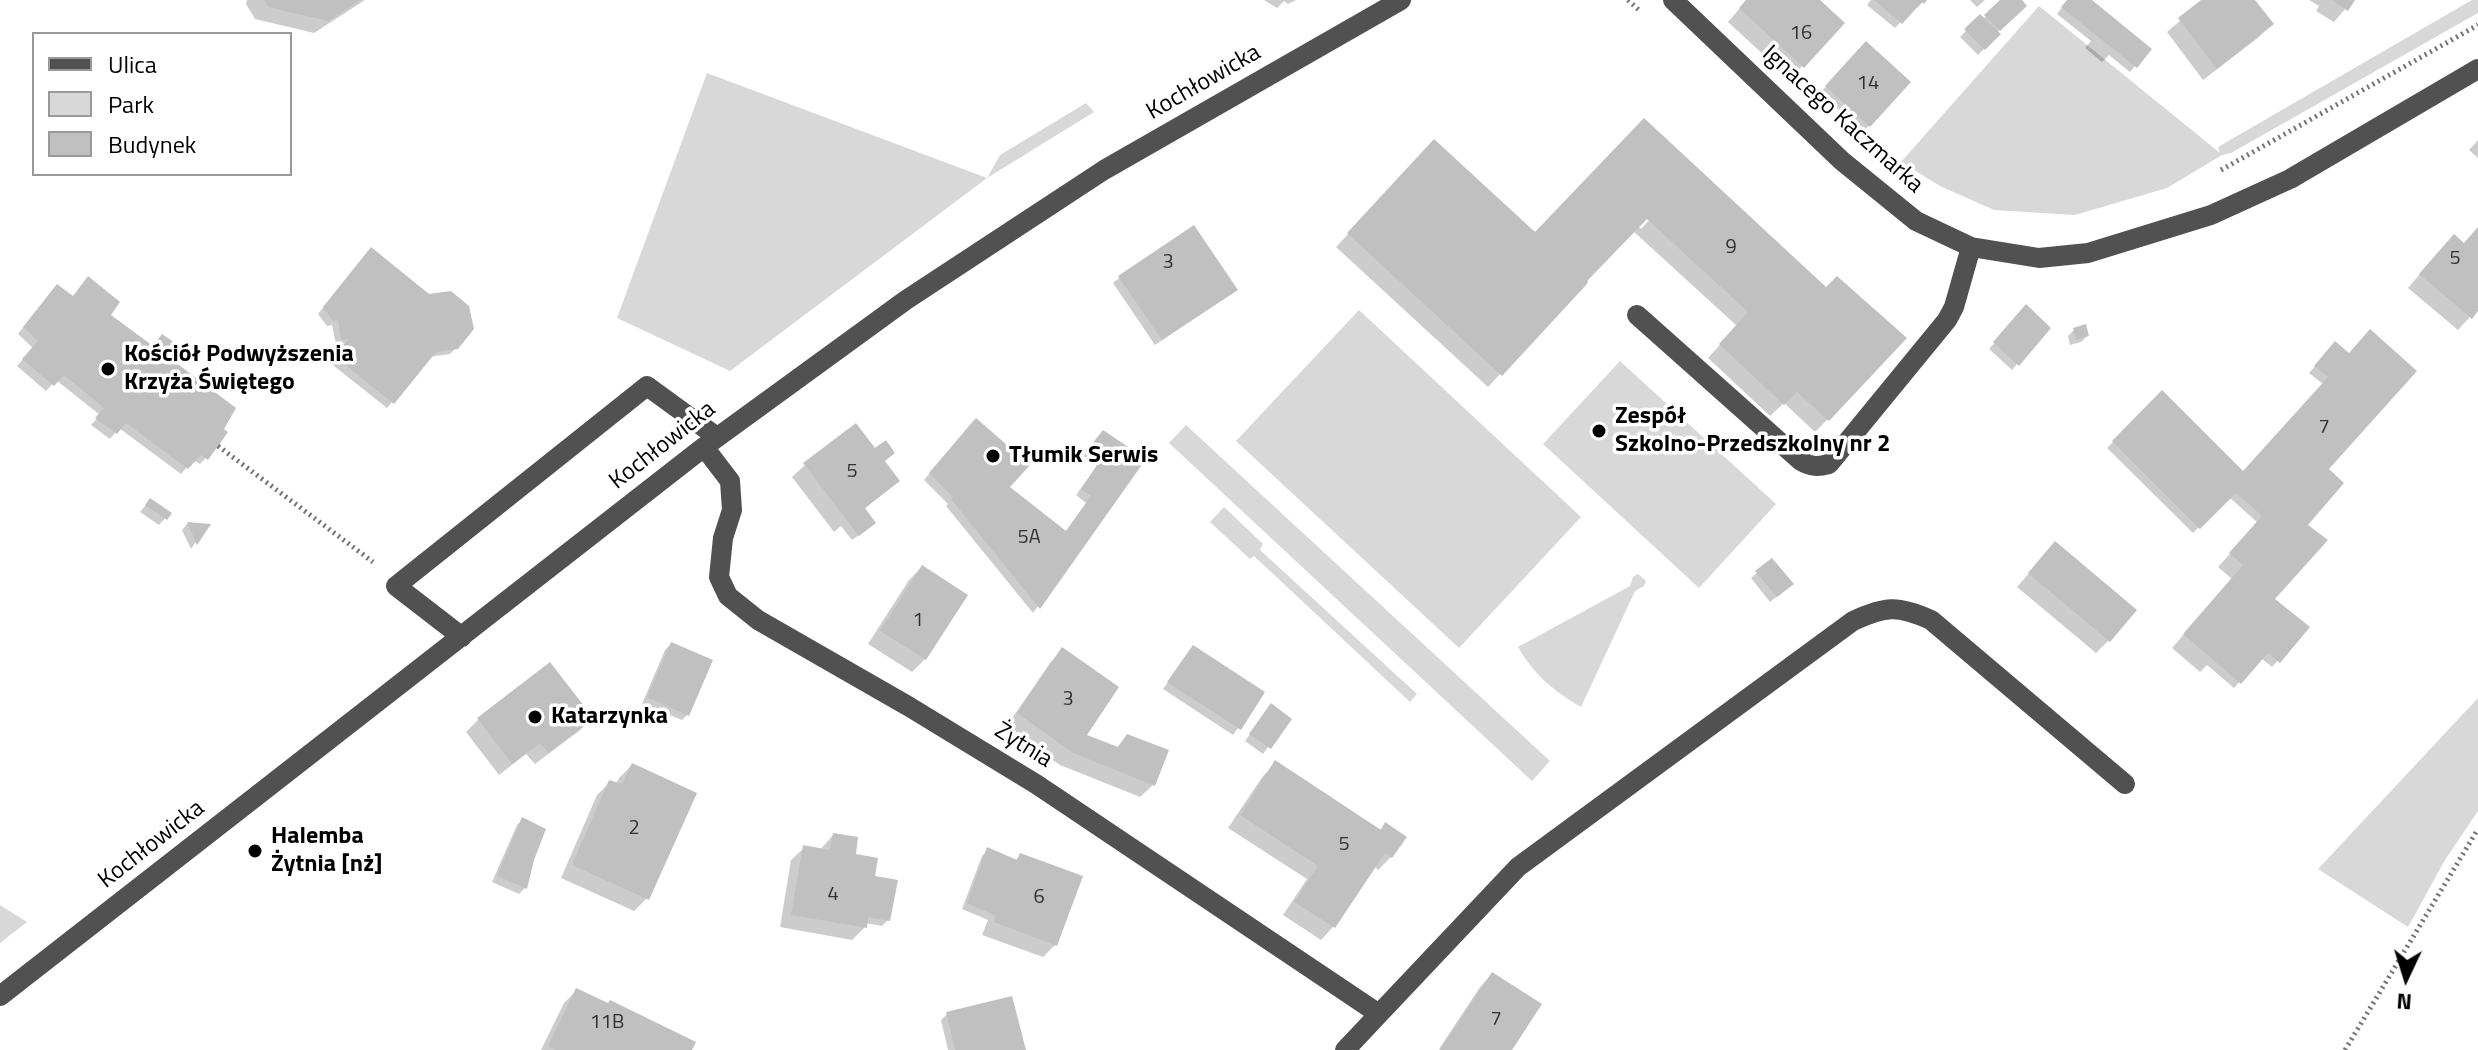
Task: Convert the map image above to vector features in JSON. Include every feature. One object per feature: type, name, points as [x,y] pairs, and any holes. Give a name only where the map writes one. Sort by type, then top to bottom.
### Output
[{"type":"street","name":"Kochłowicka","points":[[0,996],[710,442],[906,300],[1104,170],[1401,0]]},
{"type":"street","name":"Ignacego Kaczmarka","points":[[1673,0],[1842,161],[1916,221],[1971,247],[2039,258],[2088,253],[2211,215],[2290,179],[2478,69]]},
{"type":"street","points":[[1637,315],[1801,461],[1809,466],[1820,466],[1829,464],[1947,320],[1954,307],[1971,247]]},
{"type":"street","name":"Żytnia","points":[[462,637],[396,586],[647,386],[710,442],[730,481],[732,510],[723,538],[719,577],[728,596],[758,620],[1036,784],[1379,1014]]},
{"type":"street","points":[[1345,1050],[1518,867],[1853,621],[1877,609],[1907,609],[1931,620],[2125,784]]},
{"type":"path","points":[[1628,0],[1652,21]]},
{"type":"path","points":[[2215,173],[2478,25]]},
{"type":"path","points":[[218,446],[309,513]]},
{"type":"path","points":[[2345,1050],[2478,829]]},
{"type":"green space","points":[[2472,0],[2478,0],[2478,13],[2167,188],[2075,215],[1994,210],[1940,186],[1901,162],[2039,6],[2220,153],[2218,147]]},
{"type":"green space","points":[[707,73],[987,178],[730,371],[617,318]]},
{"type":"green space","points":[[1086,103],[1094,112],[987,178],[1000,155]]},
{"type":"green space","points":[[1359,310],[1581,517],[1459,648],[1236,441]]},
{"type":"green space","points":[[1620,361],[1776,504],[1699,588],[1543,444]]},
{"type":"green space","points":[[1186,425],[1550,761],[1532,781],[1169,443]]},
{"type":"green space","points":[[1224,507],[1263,544],[1260,550],[1417,694],[1410,702],[1254,556],[1250,559],[1210,522]]},
{"type":"green space","points":[[1638,574],[1646,581],[1644,586],[1635,591],[1581,707],[1545,682],[1518,647],[1630,586],[1633,577]]},
{"type":"green space","points":[[2478,698],[2478,811],[2445,860],[2408,927],[2318,869]]},
{"type":"green space","points":[[0,905],[27,922],[0,943]]},
{"type":"building","points":[[264,0],[361,0],[328,21],[268,7]]},
{"type":"building","points":[[1746,0],[1820,0],[1845,23],[1804,68],[1739,8]]},
{"type":"building","points":[[1874,0],[1927,0],[1902,24]]},
{"type":"building","points":[[2000,0],[2022,0],[2027,6],[2000,31],[1984,15]]},
{"type":"building","points":[[2067,0],[2092,0],[2152,49],[2137,68],[2061,7]]},
{"type":"building","points":[[2201,0],[2255,0],[2274,24],[2217,69],[2178,18]]},
{"type":"building","points":[[2331,0],[2355,0],[2348,11]]},
{"type":"building","points":[[1980,14],[2001,34],[1985,50],[1964,29]]},
{"type":"building","points":[[1866,41],[1911,82],[1870,127],[1825,86]]},
{"type":"building","points":[[1644,118],[1826,287],[1837,276],[1907,338],[1829,421],[1797,392],[1784,405],[1719,344],[1748,312],[1647,219],[1502,376],[1347,233],[1434,139],[1535,232]]},
{"type":"building","points":[[1194,225],[1238,290],[1162,340],[1118,276]]},
{"type":"building","points":[[2478,227],[2478,311],[2472,319],[2419,274],[2454,234],[2464,243]]},
{"type":"building","points":[[371,247],[429,294],[451,291],[469,306],[474,329],[458,349],[436,352],[394,404],[333,355],[349,339],[341,340],[338,320],[333,321],[323,307]]},
{"type":"building","name":"Kościół Podwyższenia Krzyża Świętego","points":[[88,276],[120,302],[111,315],[153,346],[162,334],[184,349],[175,362],[236,408],[224,429],[228,432],[208,460],[201,455],[188,469],[126,423],[117,434],[95,418],[104,408],[64,375],[54,386],[22,359],[38,341],[23,327],[57,284],[73,296]]},
{"type":"building","points":[[2026,304],[2051,328],[2019,366],[1993,342]]},
{"type":"building","points":[[2086,324],[2089,336],[2076,340],[2073,328]]},
{"type":"building","points":[[2370,329],[2417,371],[2329,469],[2344,483],[2308,525],[2328,540],[2275,599],[2310,627],[2280,663],[2268,653],[2241,684],[2183,634],[2243,565],[2229,553],[2262,516],[2236,493],[2200,529],[2112,441],[2162,390],[2243,471],[2328,377],[2314,366],[2335,341],[2349,353]]},
{"type":"building","points":[[976,418],[1030,465],[1010,487],[1066,531],[1091,496],[1081,489],[1101,459],[1088,449],[1103,430],[1146,459],[1040,609],[951,499],[953,497],[929,473]]},
{"type":"building","points":[[856,423],[875,448],[886,440],[895,453],[885,461],[900,481],[865,508],[876,523],[859,536],[803,463]]},
{"type":"building","points":[[150,498],[172,513],[167,520],[145,505]]},
{"type":"building","points":[[187,522],[211,524],[197,545]]},
{"type":"building","points":[[2055,541],[2137,610],[2110,642],[2028,573]]},
{"type":"building","points":[[1772,558],[1794,584],[1777,597],[1755,571]]},
{"type":"building","points":[[922,565],[968,595],[926,660],[880,631]]},
{"type":"building","points":[[671,642],[713,660],[689,716],[647,697]]},
{"type":"building","points":[[1193,645],[1265,692],[1241,730],[1167,682]]},
{"type":"building","points":[[1062,647],[1119,687],[1087,735],[1118,747],[1127,734],[1169,750],[1155,786],[1073,753],[1017,713]]},
{"type":"building","points":[[550,662],[594,719],[548,753],[540,743],[512,764],[477,718]]},
{"type":"building","points":[[1271,703],[1292,719],[1271,749],[1249,734]]},
{"type":"building","points":[[1275,760],[1381,830],[1385,822],[1407,837],[1392,858],[1385,853],[1335,928],[1294,902],[1318,866],[1240,815]]},
{"type":"building","points":[[632,763],[697,793],[649,900],[572,865],[609,780],[622,784]]},
{"type":"building","points":[[522,817],[546,829],[527,889],[497,876]]},
{"type":"building","points":[[833,833],[858,837],[856,854],[878,858],[875,876],[898,880],[890,921],[868,917],[867,928],[791,915],[803,845],[830,850]]},
{"type":"building","points":[[987,847],[1017,860],[1020,853],[1083,876],[1057,946],[994,922],[996,916],[967,903]]},
{"type":"building","points":[[1492,972],[1542,1004],[1512,1050],[1440,1050]]},
{"type":"building","points":[[576,988],[608,1003],[610,1000],[696,1042],[692,1050],[556,1050],[548,1046]]},
{"type":"building","points":[[1012,996],[1026,1050],[955,1050],[946,1012]]},
{"type":"place","name":"Kościół Podwyższenia Krzyża Świętego","points":[[108,369]]},
{"type":"place","name":"Zespół Szkolno-Przedszkolny nr 2","points":[[1599,431]]},
{"type":"place","name":"Tłumik Serwis","points":[[993,456]]},
{"type":"place","name":"Katarzynka","points":[[535,717]]},
{"type":"place","name":"Halemba Żytnia [nż]","points":[[255,851]]}]
